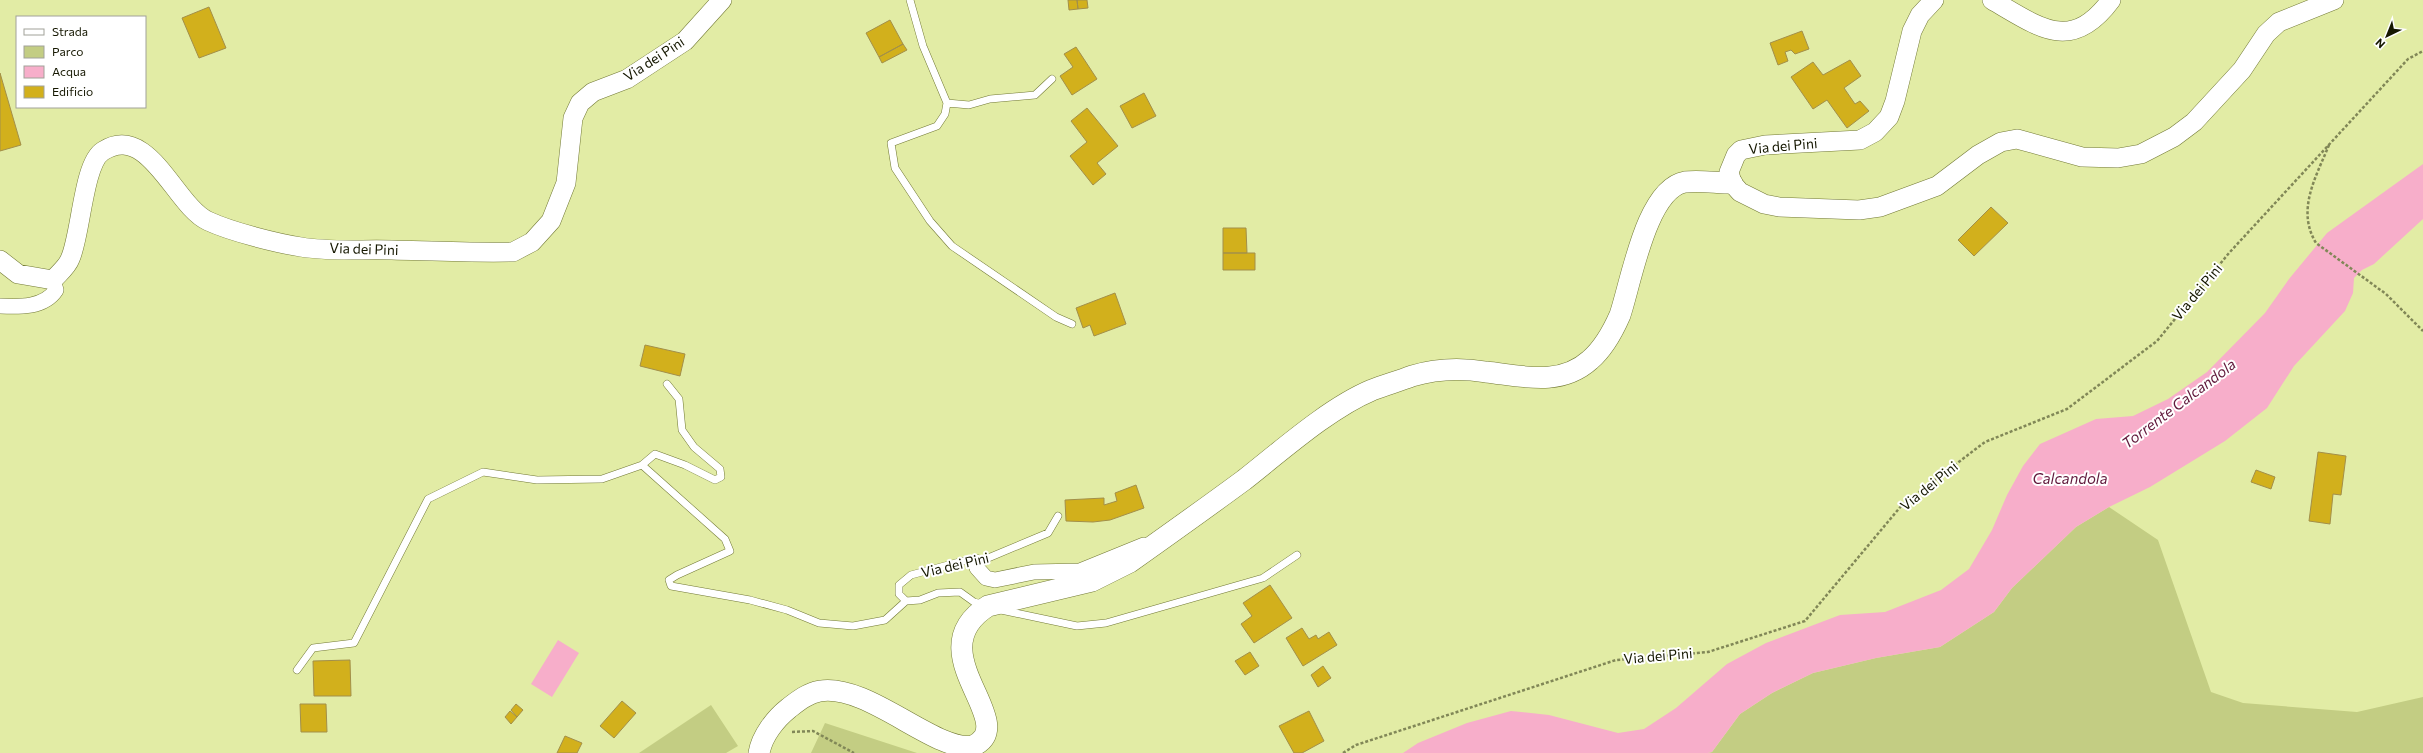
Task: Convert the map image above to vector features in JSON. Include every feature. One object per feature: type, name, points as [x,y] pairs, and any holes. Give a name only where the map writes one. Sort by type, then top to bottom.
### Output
[{"type":"main road","points":[[759,753],[767,732],[785,711],[801,698],[819,691],[839,690],[872,704],[936,742],[953,747],[973,746],[985,735],[987,727],[984,709],[969,682],[964,664],[962,642],[968,622],[988,606],[1092,581],[1130,562],[1334,412],[1370,391],[1415,375],[1445,370],[1485,371],[1519,378],[1548,378],[1570,373],[1590,361],[1606,344],[1619,315],[1643,238],[1660,200],[1668,192],[1685,182],[1732,183]]},
{"type":"street","name":"Via dei Pini","points":[[52,280],[70,261],[76,246],[91,170],[101,152],[112,146],[126,144],[144,154],[168,176],[184,203],[207,221],[249,234],[302,247],[513,252],[532,242],[551,221],[566,183],[573,118],[580,103],[593,92],[632,75],[686,41],[722,0]]},
{"type":"street","name":"Via dei Pini","points":[[1732,183],[1729,172],[1732,163],[1736,155],[1748,148],[1860,140],[1875,132],[1889,117],[1895,101],[1912,31],[1920,15],[1934,0]]},
{"type":"street","points":[[1992,0],[2048,31],[2063,32],[2085,27],[2111,0]]},
{"type":"street","points":[[1732,183],[1749,199],[1764,204],[1859,210],[1906,199],[1937,186],[1978,155],[2001,142],[2017,139],[2082,157],[2118,158],[2141,154],[2174,137],[2194,122],[2242,70],[2266,34],[2279,22],[2334,0]]},
{"type":"street","points":[[0,260],[18,274],[52,280],[56,290],[52,296],[37,304],[22,307],[0,306]]},
{"type":"street","points":[[976,562],[977,568],[986,578],[995,580],[1034,572],[1080,571],[1169,534]]},
{"type":"lane","points":[[910,0],[923,46],[947,103],[945,114],[937,126],[891,143],[895,168],[930,221],[952,246],[1056,317],[1072,324]]},
{"type":"lane","points":[[947,103],[969,105],[990,99],[1035,95],[1052,79]]},
{"type":"lane","points":[[297,670],[313,648],[354,643],[428,499],[483,472],[538,480],[602,480],[642,464],[655,454],[685,465],[715,480],[722,477],[720,469],[694,447],[682,430],[679,399],[667,384]]},
{"type":"lane","points":[[642,464],[725,539],[730,551],[677,575],[669,580],[671,586],[750,600],[787,610],[820,623],[854,626],[885,620],[906,601]]},
{"type":"lane","name":"Via dei Pini","points":[[1058,516],[1048,533],[976,562],[963,562],[911,575],[899,584],[899,594],[906,601],[920,600],[938,593],[960,592],[974,602],[1078,626],[1106,624],[1263,578],[1297,555]]},
{"type":"path","name":"Via dei Pini","points":[[1343,753],[1356,745],[1616,660],[1708,652],[1804,621],[1902,505],[1985,442],[2068,409],[2157,341],[2229,253],[2408,59],[2423,51]]},
{"type":"path","points":[[2330,143],[2309,194],[2307,213],[2310,234],[2316,243],[2386,294],[2423,331]]},
{"type":"path","points":[[767,732],[813,732],[854,753]]},
{"type":"green space","points":[[2109,507],[2158,540],[2211,692],[2243,703],[2357,712],[2423,697],[2423,753],[1708,753],[1712,752],[1740,714],[1772,693],[1813,673],[1876,658],[1940,647],[1994,612],[2012,588],[2076,527]]},
{"type":"green space","points":[[711,705],[738,746],[726,753],[639,753]]},
{"type":"green space","points":[[825,723],[917,753],[811,753]]},
{"type":"water","name":"Calcandola","points":[[2423,164],[2423,219],[2374,264],[2362,270],[2354,278],[2353,293],[2345,311],[2294,366],[2267,408],[2225,441],[2150,487],[2109,507],[2076,527],[2012,588],[1994,612],[1940,647],[1876,658],[1813,673],[1772,693],[1740,714],[1712,752],[1708,753],[1403,753],[1418,743],[1467,723],[1511,711],[1549,715],[1618,733],[1644,729],[1676,708],[1727,664],[1766,643],[1840,615],[1885,612],[1941,590],[1969,569],[1992,530],[2007,495],[2023,466],[2040,444],[2096,419],[2133,416],[2168,399],[2207,372],[2265,313],[2289,279],[2327,233]]},
{"type":"water","points":[[558,640],[579,653],[552,697],[531,684]]},
{"type":"building","points":[[1068,0],[1077,0],[1078,9],[1069,10]]},
{"type":"building","points":[[1077,0],[1087,0],[1088,8],[1078,9]]},
{"type":"building","points":[[209,7],[226,48],[199,58],[182,18]]},
{"type":"building","points":[[890,20],[903,44],[879,57],[866,33]]},
{"type":"building","points":[[1802,31],[1809,49],[1795,54],[1791,50],[1785,52],[1788,61],[1778,65],[1770,43]]},
{"type":"building","points":[[903,44],[907,50],[882,63],[879,57]]},
{"type":"building","points":[[1076,47],[1097,79],[1072,95],[1060,76],[1073,67],[1064,54]]},
{"type":"building","points":[[1850,60],[1861,76],[1844,88],[1855,104],[1860,101],[1869,111],[1847,128],[1827,100],[1813,109],[1791,77],[1813,62],[1823,75]]},
{"type":"building","points":[[0,73],[21,145],[0,151]]},
{"type":"building","points":[[1144,93],[1156,116],[1132,128],[1120,106]]},
{"type":"building","points":[[1087,108],[1118,146],[1097,163],[1106,174],[1093,185],[1070,156],[1087,142],[1071,121]]},
{"type":"building","points":[[1991,207],[2008,223],[1974,256],[1958,240]]},
{"type":"building","points":[[1223,228],[1246,228],[1247,253],[1223,253]]},
{"type":"building","points":[[1223,253],[1255,253],[1255,270],[1223,270]]},
{"type":"building","points":[[1115,293],[1126,324],[1094,336],[1090,325],[1083,328],[1076,308]]},
{"type":"building","points":[[645,345],[685,354],[680,376],[640,366]]},
{"type":"building","points":[[2318,452],[2346,456],[2341,495],[2333,494],[2330,524],[2309,521]]},
{"type":"building","points":[[2256,470],[2275,477],[2271,489],[2251,482]]},
{"type":"building","points":[[1136,485],[1144,508],[1110,520],[1093,522],[1066,521],[1065,500],[1104,498],[1104,505],[1117,501],[1115,493]]},
{"type":"building","points":[[1270,585],[1292,618],[1254,643],[1241,624],[1252,616],[1243,603]]},
{"type":"building","points":[[1302,628],[1309,639],[1316,635],[1318,639],[1329,632],[1337,645],[1303,666],[1286,638]]},
{"type":"building","points":[[1250,652],[1259,666],[1245,675],[1235,661]]},
{"type":"building","points":[[350,660],[351,696],[314,696],[313,661]]},
{"type":"building","points":[[1323,666],[1331,678],[1318,687],[1311,675]]},
{"type":"building","points":[[622,701],[636,713],[614,738],[600,726]]},
{"type":"building","points":[[300,704],[326,704],[327,732],[301,732]]},
{"type":"building","points":[[516,704],[523,710],[517,717],[511,710]]},
{"type":"building","points":[[510,711],[517,717],[511,724],[505,717]]},
{"type":"building","points":[[1309,711],[1324,741],[1302,753],[1294,753],[1279,726]]},
{"type":"building","points":[[565,736],[582,743],[577,753],[557,753]]},
{"type":"water label","name":"Torrente Calcandola","points":[[2179,404]]}]
